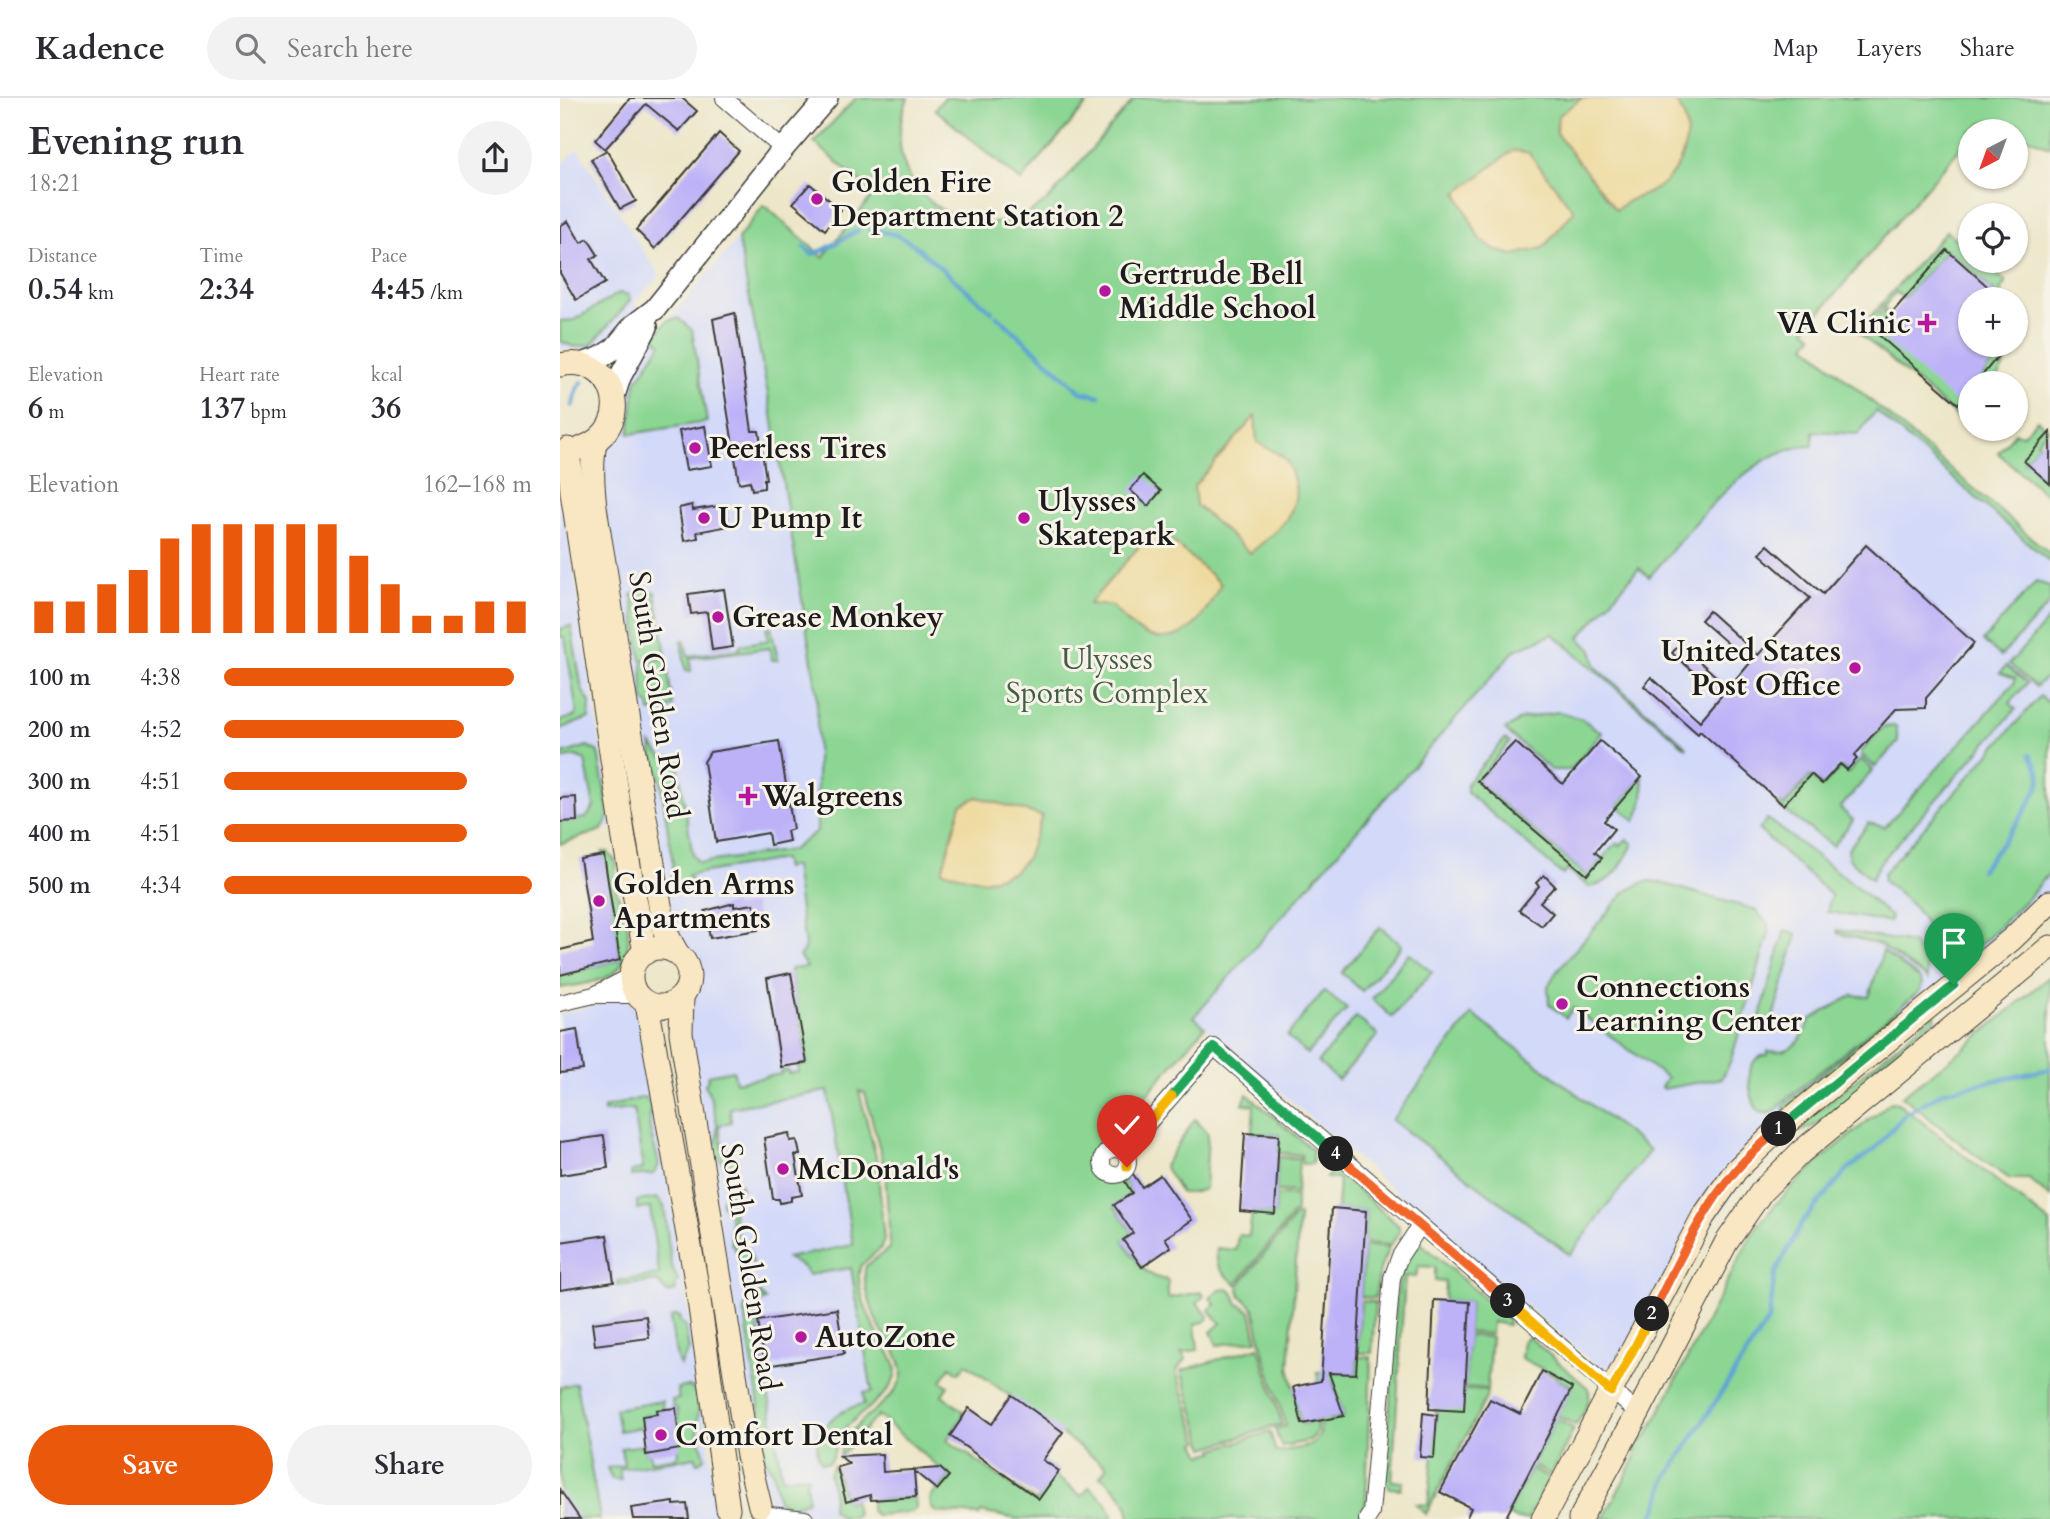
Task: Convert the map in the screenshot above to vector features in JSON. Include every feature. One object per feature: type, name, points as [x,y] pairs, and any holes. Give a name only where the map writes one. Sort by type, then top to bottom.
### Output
[{"type":"main road","points":[[564,448],[579,449],[595,443],[609,429],[615,413],[614,396],[602,375],[571,365]]},
{"type":"main road","name":"South Golden Road","points":[[595,443],[595,498],[611,614],[663,925],[677,953]]},
{"type":"main road","name":"South Golden Road","points":[[564,448],[645,953]]},
{"type":"main road","points":[[1543,1519],[1703,1217],[1736,1170],[1781,1127],[2012,939],[2050,902]]},
{"type":"main road","points":[[1580,1519],[1726,1243],[1762,1191],[1801,1152],[2050,947]]},
{"type":"main road","points":[[654,949],[668,949],[677,953],[689,973],[687,988],[682,996],[663,1006],[638,992],[633,965],[645,953],[654,949]]},
{"type":"main road","name":"South Golden Road","points":[[638,992],[697,1286],[725,1514]]},
{"type":"main road","name":"South Golden Road","points":[[682,996],[681,1034],[748,1456],[767,1513]]},
{"type":"main road","points":[[725,1514],[741,1503],[767,1513]]},
{"type":"street","points":[[724,98],[783,149]]},
{"type":"street","points":[[614,396],[620,377],[655,309],[827,98]]},
{"type":"street","points":[[571,365],[600,358],[615,348],[634,325],[655,309]]},
{"type":"street","points":[[560,1003],[594,995],[638,992]]},
{"type":"street","points":[[1123,1152],[1214,1047],[1638,1413]]},
{"type":"street","points":[[1367,1519],[1371,1513],[1392,1278],[1400,1256],[1420,1226]]},
{"type":"street","points":[[767,1513],[805,1519]]},
{"type":"shaded area","points":[[578,149],[660,276],[636,300],[635,313],[596,351],[560,349],[560,166]]},
{"type":"shaded area","points":[[738,239],[772,415],[817,693],[817,831],[825,1023],[859,1248],[855,1277],[864,1313],[892,1379],[829,1441],[824,1460],[833,1492],[832,1510],[839,1516],[777,1511],[770,1500],[758,1466],[690,1037],[691,993],[699,984],[689,954],[676,944],[599,467],[601,456],[620,425],[629,365]]},
{"type":"shaded area","points":[[1794,339],[2050,562],[2050,889],[1998,938],[1796,1103],[1616,1363],[1608,1367],[1598,1367],[1194,1017],[1515,650],[1553,634]]},
{"type":"shaded area","points":[[560,480],[613,826],[560,843]]},
{"type":"shaded area","points":[[620,999],[629,1001],[636,1008],[647,1041],[716,1494],[716,1510],[712,1519],[600,1519],[576,1383],[560,1385],[560,1014]]},
{"type":"green space","name":"Ulysses Sports Complex","points":[[856,98],[908,98],[902,115],[900,145],[911,179],[935,205],[968,220],[986,223],[1017,219],[1051,197],[1135,98],[2050,98],[2050,147],[2028,138],[2028,119],[1958,119],[1958,151],[1805,329],[1813,336],[1806,345],[2050,554],[2050,562],[1876,411],[1858,434],[1813,431],[1813,446],[1789,449],[1766,460],[1744,475],[1701,516],[1649,577],[1639,568],[1579,638],[1592,650],[1596,667],[1687,747],[1553,634],[1515,650],[1194,1017],[1205,1027],[1115,1131],[1124,1139],[1107,1143],[1097,1152],[1095,1165],[1102,1176],[1116,1181],[1124,1180],[1132,1193],[1114,1206],[1133,1233],[1123,1240],[1136,1260],[1146,1271],[1168,1280],[1168,1298],[1201,1292],[1204,1296],[1197,1303],[1209,1317],[1204,1322],[1195,1324],[1198,1350],[1181,1353],[1186,1359],[1176,1371],[1199,1441],[1196,1443],[1202,1455],[1270,1432],[1276,1452],[1301,1448],[1315,1442],[1319,1437],[1319,1420],[1344,1416],[1332,1381],[1319,1385],[1317,1372],[1356,1374],[1357,1357],[1371,1357],[1366,1500],[1359,1519],[1130,1519],[1120,1494],[1100,1476],[1107,1467],[966,1364],[959,1373],[950,1367],[941,1381],[948,1386],[942,1395],[964,1414],[947,1440],[1036,1502],[1055,1476],[1082,1496],[1089,1487],[1107,1503],[1113,1519],[1017,1519],[981,1512],[979,1515],[936,1512],[931,1507],[930,1498],[949,1476],[878,1415],[839,1458],[843,1444],[851,1432],[893,1393],[902,1372],[896,1353],[876,1319],[864,1274],[866,1266],[888,1249],[890,1244],[885,1169],[865,1093],[859,1091],[877,1161],[884,1240],[881,1248],[861,1265],[859,1281],[867,1311],[894,1360],[896,1371],[887,1391],[843,1431],[830,1461],[821,1462],[817,1451],[821,1432],[844,1411],[864,1404],[863,1393],[872,1392],[851,1268],[808,1275],[803,1267],[787,1258],[853,1245],[828,1091],[730,1108],[731,1122],[719,1125],[724,1159],[735,1158],[738,1161],[736,1164],[724,1166],[713,1149],[717,1125],[705,1084],[708,1075],[733,1070],[736,1082],[782,1074],[781,1071],[787,1070],[789,1074],[799,1072],[798,1065],[807,1063],[790,969],[807,967],[799,956],[805,946],[794,866],[785,868],[783,859],[688,875],[694,885],[688,895],[685,889],[677,886],[672,880],[673,865],[660,777],[651,744],[662,757],[677,758],[693,856],[699,863],[792,850],[817,831],[817,693],[772,415],[738,239],[764,205],[823,257],[874,194],[814,142]]},
{"type":"green space","points":[[944,98],[1092,98],[1021,181],[935,109]]},
{"type":"green space","points":[[1946,231],[1958,242],[1958,260],[1947,250],[1904,299],[1896,292],[1885,309],[1878,308]]},
{"type":"green space","points":[[1973,273],[1995,273],[2006,282],[2002,287],[1989,287]]},
{"type":"green space","points":[[619,293],[629,295],[630,301],[591,345],[574,347],[560,341],[560,321],[574,320]]},
{"type":"green space","points":[[1876,310],[1880,314],[1888,311],[1958,403],[1958,417],[1858,332]]},
{"type":"green space","points":[[678,318],[692,330],[707,422],[629,434],[636,382],[661,344],[654,336],[668,320]]},
{"type":"green space","points":[[1998,357],[2007,357],[2001,371],[1986,371]]},
{"type":"green space","points":[[2037,420],[2048,429],[2024,461],[2050,484],[2050,498],[1998,453],[2008,441],[2028,441],[2028,429]]},
{"type":"green space","points":[[2036,582],[2050,586],[2050,603],[2001,656],[1983,641]]},
{"type":"green space","points":[[642,591],[655,592],[666,655],[641,660],[632,595]]},
{"type":"green space","points":[[2050,618],[2050,673],[2036,687],[2009,664]]},
{"type":"green space","points":[[571,626],[582,690],[590,702],[589,718],[560,729],[560,721],[577,713],[565,638],[560,636],[560,629]]},
{"type":"green space","points":[[771,627],[778,660],[772,660],[770,648],[690,658],[691,671],[686,671],[681,641],[684,640],[688,656],[740,649],[740,645],[769,640],[766,628]]},
{"type":"green space","points":[[666,658],[673,706],[667,710],[650,712],[643,698],[642,663]]},
{"type":"green space","points":[[2006,666],[2027,683],[2010,703],[2016,709],[1879,864],[1872,879],[1849,859],[1848,849],[1869,823],[1885,827],[2014,683],[2015,678],[2000,673]]},
{"type":"green space","points":[[2040,696],[2046,702],[2050,698],[2050,872],[1989,937],[1976,947],[1962,950],[1957,955],[1938,942],[1913,907],[1884,881],[1883,874]]},
{"type":"green space","points":[[1558,712],[1582,719],[1602,733],[1570,770],[1551,770],[1505,730],[1521,719]]},
{"type":"green space","points":[[1896,726],[1898,742],[1875,767],[1861,752],[1883,727]]},
{"type":"green space","points":[[1505,739],[1510,742],[1477,781],[1586,875],[1617,843],[1620,845],[1627,839],[1633,844],[1616,872],[1605,882],[1589,887],[1567,870],[1563,875],[1467,792],[1467,783]]},
{"type":"green space","points":[[587,746],[598,752],[609,816],[602,830],[560,844],[560,822],[586,818],[594,807],[585,760],[576,756],[560,759],[560,755]]},
{"type":"green space","points":[[1861,759],[1873,770],[1840,808],[1853,820],[1833,846],[1778,806],[1780,802],[1784,806],[1810,776],[1823,786],[1841,767],[1848,773]]},
{"type":"green space","points":[[1642,777],[1643,800],[1635,821],[1617,805]]},
{"type":"green space","points":[[1767,819],[1856,886],[1891,917],[1889,922],[1827,912],[1831,895],[1759,830]]},
{"type":"green space","points":[[602,852],[608,852],[617,864],[615,883],[627,921],[627,953],[622,964],[606,977],[560,988],[560,975],[620,960]]},
{"type":"green space","points":[[1650,881],[1756,910],[1768,925],[1768,936],[1731,1060],[1722,1078],[1663,1089],[1661,1087],[1667,1078],[1573,1008],[1566,1018],[1549,1004],[1548,986],[1557,971],[1624,893]]},
{"type":"green space","points":[[1380,927],[1402,945],[1362,991],[1342,973]]},
{"type":"green space","points":[[1785,930],[1797,934],[1770,1028],[1764,1031],[1759,1020]]},
{"type":"green space","points":[[1837,930],[1912,943],[1926,964],[1928,979],[1880,945],[1837,933]]},
{"type":"green space","points":[[1883,951],[1919,978],[1922,983],[1919,992],[1776,1110],[1770,1113],[1758,1111],[1750,1087],[1754,1062],[1768,1055],[1768,1051],[1790,1048],[1800,1040],[1810,1020],[1853,995],[1869,997]]},
{"type":"green space","points":[[1409,953],[1432,972],[1392,1017],[1372,999]]},
{"type":"green space","points":[[2050,976],[2050,1197],[2029,1179],[2010,1179],[1971,1152],[1902,1096]]},
{"type":"green space","points":[[1324,991],[1347,1009],[1307,1054],[1287,1036]]},
{"type":"green space","points":[[1909,1006],[1911,1008],[1783,1109],[1785,1104],[1892,1016]]},
{"type":"green space","points":[[1472,1014],[1650,1150],[1570,1255],[1392,1120]]},
{"type":"green space","points":[[1935,1014],[1936,1020],[1880,1065],[1833,1114],[1810,1128],[1794,1131]]},
{"type":"green space","points":[[1356,1017],[1378,1035],[1338,1080],[1318,1062]]},
{"type":"green space","points":[[1247,1094],[1313,1150],[1312,1164],[1302,1164],[1301,1155],[1278,1153],[1279,1135],[1252,1133],[1254,1105],[1243,1104]]},
{"type":"green space","points":[[645,1097],[651,1106],[650,1130],[659,1165],[653,1174],[631,1176],[631,1171],[643,1169],[634,1109],[604,1112],[604,1108]]},
{"type":"green space","points":[[1891,1102],[1898,1103],[2050,1223],[2050,1519],[1603,1519],[1635,1459],[1637,1445],[1647,1436],[1752,1234],[1799,1180]]},
{"type":"green space","points":[[1195,1119],[1208,1134],[1205,1189],[1181,1193],[1164,1166]]},
{"type":"green space","points":[[1278,1157],[1299,1158],[1297,1192],[1276,1191]]},
{"type":"green space","points":[[1334,1169],[1399,1226],[1399,1232],[1391,1245],[1364,1243],[1366,1211],[1337,1209],[1339,1179],[1326,1178]]},
{"type":"green space","points":[[741,1184],[742,1189],[730,1192],[739,1250],[749,1251],[753,1263],[738,1262],[739,1256],[731,1243],[730,1216],[722,1204],[727,1193],[726,1187]]},
{"type":"green space","points":[[1276,1195],[1296,1195],[1296,1211],[1236,1284],[1220,1269],[1217,1248],[1236,1250],[1238,1235],[1249,1236],[1252,1212],[1275,1214]]},
{"type":"green space","points":[[657,1198],[664,1206],[671,1263],[678,1282],[676,1291],[667,1293],[657,1281],[618,1286],[618,1281],[659,1275],[650,1208],[637,1209],[637,1201]]},
{"type":"green space","points":[[1296,1215],[1299,1215],[1289,1367],[1302,1424],[1316,1421],[1317,1429],[1307,1441],[1281,1446],[1275,1429],[1286,1426],[1262,1347],[1254,1308],[1241,1296],[1238,1286]]},
{"type":"green space","points":[[1422,1244],[1508,1319],[1508,1325],[1492,1322],[1491,1334],[1468,1332],[1470,1302],[1444,1301],[1445,1282],[1435,1281],[1435,1267],[1418,1266],[1416,1277],[1405,1276],[1392,1481],[1403,1482],[1401,1489],[1390,1488],[1385,1480],[1397,1297],[1407,1259],[1416,1247]]},
{"type":"green space","points":[[1364,1246],[1389,1247],[1380,1269],[1375,1298],[1361,1297]]},
{"type":"green space","points":[[1228,1289],[1234,1294],[1238,1304],[1251,1311],[1257,1340],[1217,1345],[1211,1332],[1221,1323],[1209,1310],[1215,1304],[1210,1298],[1219,1290]]},
{"type":"green space","points":[[759,1293],[766,1300],[754,1305],[782,1478],[803,1475],[808,1477],[808,1499],[798,1505],[785,1504],[778,1500],[774,1475],[766,1461],[763,1448],[762,1425],[744,1309],[747,1303],[745,1298]]},
{"type":"green space","points":[[1361,1301],[1375,1302],[1372,1353],[1357,1353]]},
{"type":"green space","points":[[679,1316],[680,1322],[685,1325],[689,1350],[680,1365],[670,1319]]},
{"type":"green space","points":[[1468,1335],[1491,1337],[1487,1389],[1465,1387]]},
{"type":"green space","points":[[1528,1336],[1588,1388],[1588,1403],[1576,1425],[1557,1416],[1572,1387],[1521,1358],[1523,1341]]},
{"type":"green space","points":[[1259,1347],[1282,1424],[1205,1448],[1181,1371]]},
{"type":"green space","points":[[576,1383],[600,1519],[560,1519],[560,1387]]},
{"type":"green space","points":[[690,1387],[697,1397],[698,1436],[705,1458],[697,1463],[696,1457],[619,1469],[621,1480],[612,1479],[607,1468],[624,1465],[621,1448],[644,1445],[651,1461],[678,1457],[677,1408],[673,1408],[672,1400],[679,1399],[677,1388]]},
{"type":"green space","points":[[1465,1390],[1487,1391],[1486,1398],[1426,1514],[1416,1504],[1428,1505],[1437,1415],[1435,1409]]},
{"type":"green space","points":[[662,1401],[663,1410],[657,1410],[657,1414],[643,1416],[644,1427],[619,1431],[615,1409]]},
{"type":"green space","points":[[1556,1419],[1574,1429],[1551,1475],[1532,1466]]},
{"type":"green space","points":[[834,1465],[846,1502],[854,1500],[857,1513],[853,1517],[841,1517],[832,1510],[833,1492],[829,1473]]},
{"type":"green space","points":[[1531,1469],[1549,1478],[1528,1519],[1516,1519],[1507,1514]]},
{"type":"green space","points":[[915,1497],[916,1508],[912,1512],[876,1515],[871,1511],[871,1500]]},
{"type":"sand","points":[[1582,98],[1673,98],[1685,123],[1685,146],[1675,169],[1660,186],[1616,210],[1556,133],[1558,116]]},
{"type":"sand","points":[[1513,150],[1529,153],[1574,211],[1543,248],[1513,255],[1498,251],[1480,240],[1457,193]]},
{"type":"sand","points":[[1255,416],[1257,442],[1286,461],[1292,474],[1295,499],[1286,520],[1250,553],[1196,505],[1194,486]]},
{"type":"sand","points":[[1148,536],[1168,537],[1221,584],[1197,622],[1181,634],[1170,638],[1149,636],[1139,631],[1112,606],[1089,604]]},
{"type":"sand","points":[[977,797],[1042,816],[1027,858],[1014,872],[984,881],[942,871],[961,805]]},
{"type":"building","points":[[630,98],[682,98],[697,111],[679,131],[646,104],[605,149],[595,140]]},
{"type":"building","points":[[719,133],[739,151],[655,249],[636,230]]},
{"type":"building","points":[[607,150],[636,201],[620,209],[591,159]]},
{"type":"building","points":[[810,184],[841,210],[825,230],[793,203]]},
{"type":"building","points":[[568,221],[581,243],[588,239],[598,255],[591,259],[605,283],[576,300],[560,273],[560,226]]},
{"type":"building","name":"VA Clinic","points":[[1947,250],[1958,260],[1958,273],[1973,273],[1988,287],[1958,287],[1958,357],[1997,357],[1986,371],[1958,371],[1958,404],[1875,332]]},
{"type":"building","points":[[735,313],[752,431],[759,431],[766,479],[764,488],[752,490],[750,481],[739,483],[713,319]]},
{"type":"building","name":"Peerless Tires","points":[[705,426],[712,466],[686,470],[679,431]]},
{"type":"building","points":[[2050,432],[2050,484],[2024,461]]},
{"type":"building","points":[[1143,475],[1161,491],[1148,506],[1130,490]]},
{"type":"building","name":"U Pump It","points":[[692,505],[693,510],[726,505],[729,526],[697,532],[698,538],[684,541],[679,508]]},
{"type":"building","name":"United States Post Office","points":[[1768,545],[1823,594],[1866,545],[1974,643],[1926,698],[1926,708],[1896,709],[1854,756],[1857,759],[1847,770],[1840,764],[1822,784],[1811,774],[1783,805],[1700,731],[1698,734],[1644,686],[1651,677],[1700,721],[1721,696],[1672,653],[1680,644],[1729,688],[1750,663],[1701,620],[1709,611],[1758,655],[1810,598],[1760,554]]},
{"type":"building","name":"Grease Monkey","points":[[724,589],[733,647],[712,650],[707,612],[691,614],[688,594]]},
{"type":"building","name":"Walgreens","points":[[779,741],[793,829],[787,831],[789,841],[770,845],[768,833],[716,842],[704,762],[710,752]]},
{"type":"building","points":[[1600,741],[1642,777],[1604,821],[1614,829],[1595,852],[1602,858],[1587,875],[1477,781],[1515,742],[1563,784]]},
{"type":"building","points":[[576,797],[577,821],[560,822],[560,798]]},
{"type":"building","name":"Golden Arms Apartments","points":[[604,855],[620,960],[560,975],[560,950],[593,942],[580,859]]},
{"type":"building","points":[[1544,875],[1555,886],[1540,902],[1553,913],[1542,926],[1519,910],[1539,886],[1536,883]]},
{"type":"building","points":[[734,903],[734,907],[754,904],[758,930],[710,938],[705,911]]},
{"type":"building","points":[[791,973],[807,1063],[781,1067],[767,978]]},
{"type":"building","points":[[577,1029],[583,1070],[560,1073],[560,1032]]},
{"type":"building","name":"McDonald's","points":[[789,1133],[790,1141],[797,1140],[800,1155],[795,1155],[802,1195],[780,1203],[779,1199],[773,1199],[764,1138]]},
{"type":"building","points":[[1245,1133],[1279,1135],[1275,1214],[1240,1211]]},
{"type":"building","points":[[604,1136],[608,1168],[560,1175],[560,1142]]},
{"type":"building","points":[[1133,1174],[1142,1187],[1160,1175],[1192,1220],[1165,1238],[1171,1247],[1142,1267],[1123,1240],[1133,1233],[1114,1205],[1132,1193],[1124,1180]]},
{"type":"building","points":[[1332,1208],[1366,1211],[1356,1374],[1329,1373],[1344,1416],[1302,1424],[1293,1387],[1321,1381]]},
{"type":"building","points":[[607,1235],[614,1282],[560,1290],[560,1242]]},
{"type":"building","points":[[1434,1300],[1470,1302],[1464,1411],[1429,1409]]},
{"type":"building","name":"AutoZone","points":[[837,1309],[844,1354],[765,1366],[758,1321]]},
{"type":"building","points":[[646,1316],[649,1338],[595,1345],[592,1323]]},
{"type":"building","points":[[1542,1371],[1572,1388],[1505,1519],[1466,1519],[1471,1508],[1440,1492],[1490,1399],[1520,1414]]},
{"type":"building","points":[[1012,1395],[1063,1432],[1043,1460],[1059,1471],[1039,1499],[950,1436],[969,1408],[992,1424]]},
{"type":"building","name":"Comfort Dental","points":[[676,1408],[680,1449],[646,1455],[642,1416],[657,1414],[656,1410]]},
{"type":"building","points":[[1423,1413],[1437,1415],[1434,1458],[1420,1457]]},
{"type":"building","points":[[882,1454],[883,1472],[940,1468],[949,1476],[937,1490],[914,1471],[916,1497],[871,1500],[870,1495],[846,1502],[837,1467],[849,1464],[840,1456]]},
{"type":"building","points":[[560,1490],[580,1519],[560,1519]]},
{"type":"building","points":[[674,1502],[674,1505],[687,1504],[689,1519],[633,1519],[631,1508]]},
{"type":"waterway","points":[[869,229],[897,235],[913,244],[992,312]]},
{"type":"waterway","points":[[804,247],[812,254],[858,230]]},
{"type":"waterway","points":[[997,316],[1081,392],[1099,396]]},
{"type":"waterway","points":[[572,406],[582,382]]},
{"type":"waterway","points":[[1981,870],[2026,809],[2039,784],[2040,775],[2030,755]]},
{"type":"waterway","points":[[1651,1519],[1658,1507],[1665,1480],[1769,1319],[1775,1274],[1803,1221],[1847,1170],[1875,1149],[1905,1114],[1945,1091],[2050,1069]]},
{"type":"place","name":"Golden Fire Department Station 2","points":[[817,199]]},
{"type":"place","name":"Gertrude Bell Middle School","points":[[1105,291]]},
{"type":"place","name":"VA Clinic","points":[[1927,323]]},
{"type":"place","name":"Peerless Tires","points":[[695,448]]},
{"type":"place","name":"U Pump It","points":[[704,518]]},
{"type":"place","name":"Ulysses Skatepark","points":[[1024,518]]},
{"type":"place","name":"Grease Monkey","points":[[718,617]]},
{"type":"place","name":"United States Post Office","points":[[1855,668]]},
{"type":"place","name":"Walgreens","points":[[748,796]]},
{"type":"place","name":"Golden Arms Apartments","points":[[599,901]]},
{"type":"place","name":"Connections Learning Center","points":[[1562,1004]]},
{"type":"place","name":"McDonald's","points":[[783,1169]]},
{"type":"place","name":"AutoZone","points":[[801,1337]]},
{"type":"place","name":"Comfort Dental","points":[[661,1435]]},
{"type":"route","points":[[1127,1167],[1126,1155],[1123,1152],[1214,1047],[1611,1392],[1687,1245],[1736,1170],[1781,1127],[1954,985]]}]
